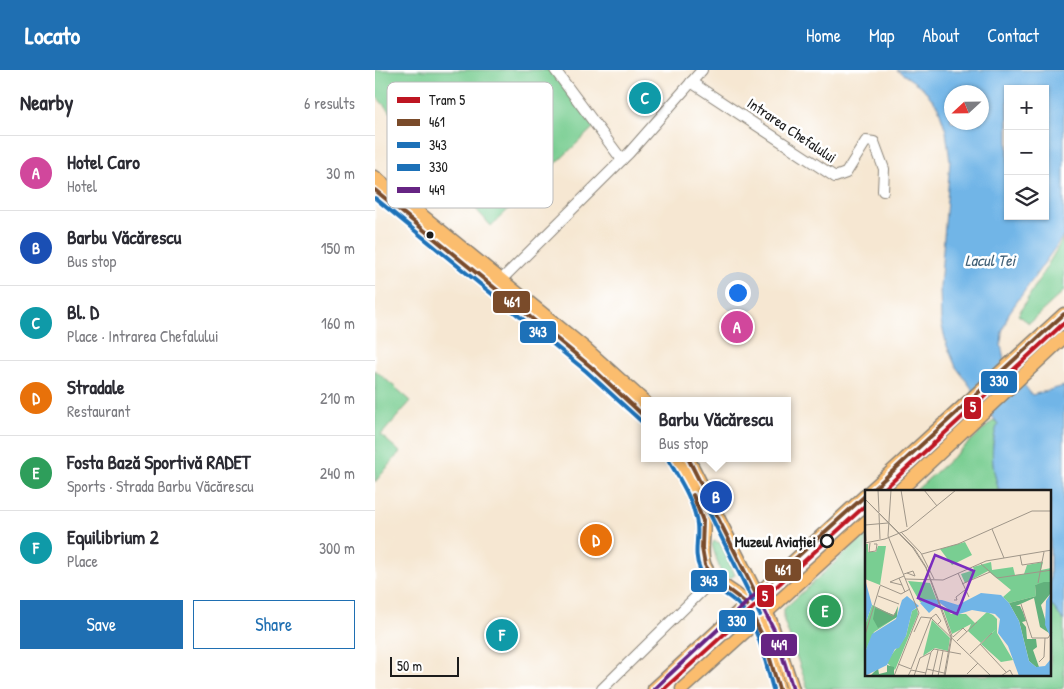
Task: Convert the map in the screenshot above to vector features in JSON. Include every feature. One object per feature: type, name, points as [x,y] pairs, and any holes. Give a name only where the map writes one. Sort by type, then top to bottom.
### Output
[{"type":"main road","points":[[375,177],[387,188]]},
{"type":"main road","points":[[375,190],[387,199]]},
{"type":"main road","points":[[398,208],[586,350],[641,398]]},
{"type":"main road","points":[[410,208],[616,388],[641,413]]},
{"type":"main road","points":[[871,490],[1064,314]]},
{"type":"main road","points":[[900,490],[1064,337]]},
{"type":"main road","points":[[676,462],[688,483],[702,516],[704,528],[702,541],[705,565],[714,579],[747,603],[764,639],[779,689]]},
{"type":"main road","points":[[690,462],[767,613],[793,689]]},
{"type":"main road","points":[[654,689],[865,496]]},
{"type":"main road","points":[[682,689],[865,523]]},
{"type":"main road","points":[[702,541],[717,535],[725,539],[737,556]]},
{"type":"street","points":[[555,70],[622,160]]},
{"type":"street","points":[[497,284],[622,160],[702,70]]},
{"type":"street","name":"Intrarea Chefalului","points":[[691,82],[835,176],[846,173],[866,141],[874,142],[884,169],[883,191]]},
{"type":"street","points":[[603,689],[714,579]]},
{"type":"green space","points":[[375,70],[557,70],[597,124],[553,166],[553,82],[387,82],[387,109],[375,95]]},
{"type":"green space","points":[[475,208],[510,208],[491,226]]},
{"type":"green space","points":[[1064,237],[1064,291],[1029,323],[1018,315]]},
{"type":"green space","points":[[375,370],[411,401],[381,435],[400,452],[375,482]]},
{"type":"green space","points":[[994,420],[998,424],[993,441],[993,458],[999,490],[916,490]]},
{"type":"green space","points":[[865,535],[865,676],[1051,676],[1051,604],[1064,621],[1064,686],[1062,689],[808,689],[784,621],[784,609]]},
{"type":"green space","points":[[714,541],[720,543],[735,575],[730,578],[721,573],[712,545]]},
{"type":"water","name":"Lacul Tei","points":[[897,70],[1064,70],[1064,235],[1009,313],[1002,332],[1001,345],[1004,359],[1032,395],[1064,386],[1064,621],[1051,604],[1051,490],[999,490],[993,458],[993,441],[998,424],[956,367],[947,346],[941,322],[940,288],[950,161],[946,130],[989,130],[989,85],[944,85],[944,125],[938,107],[923,88]]},
{"type":"tram line","name":"5","points":[[883,490],[1064,323]]},
{"type":"tram line","name":"5","points":[[664,689],[865,506]]},
{"type":"transit line","name":"461","points":[[375,190],[387,200]]},
{"type":"transit line","name":"343","points":[[375,198],[387,208]]},
{"type":"transit line","name":"343","points":[[387,208],[586,371],[641,421]]},
{"type":"transit line","name":"461","points":[[397,208],[590,366],[641,413]]},
{"type":"transit line","name":"461","points":[[872,490],[1064,314]]},
{"type":"transit line","name":"330","points":[[881,490],[1064,322]]},
{"type":"transit line","name":"343","points":[[670,462],[693,507],[697,524],[697,558],[700,569],[713,586],[736,602],[748,616],[761,646],[773,689]]},
{"type":"transit line","name":"461","points":[[690,462],[756,594],[865,496]]},
{"type":"transit line","name":"461","points":[[693,495],[703,521],[702,548],[705,565],[714,579],[746,603],[764,639],[779,689]]},
{"type":"transit line","name":"343","points":[[701,496],[760,615]]},
{"type":"transit line","name":"330","points":[[663,689],[865,505]]},
{"type":"transit line","name":"449","points":[[654,689],[756,594],[774,630],[793,689]]},
{"type":"place","name":"Bl. D","points":[[645,98]]},
{"type":"place","name":"Hotel Caro","points":[[737,327]]},
{"type":"place","name":"Barbu Văcărescu","points":[[716,497]]},
{"type":"place","name":"Stradale","points":[[596,540]]},
{"type":"place","name":"Muzeul Aviației","points":[[827,541]]},
{"type":"place","name":"Fosta Bază Sportivă RADET","points":[[825,611]]},
{"type":"place","name":"Equilibrium 2","points":[[502,635]]}]
